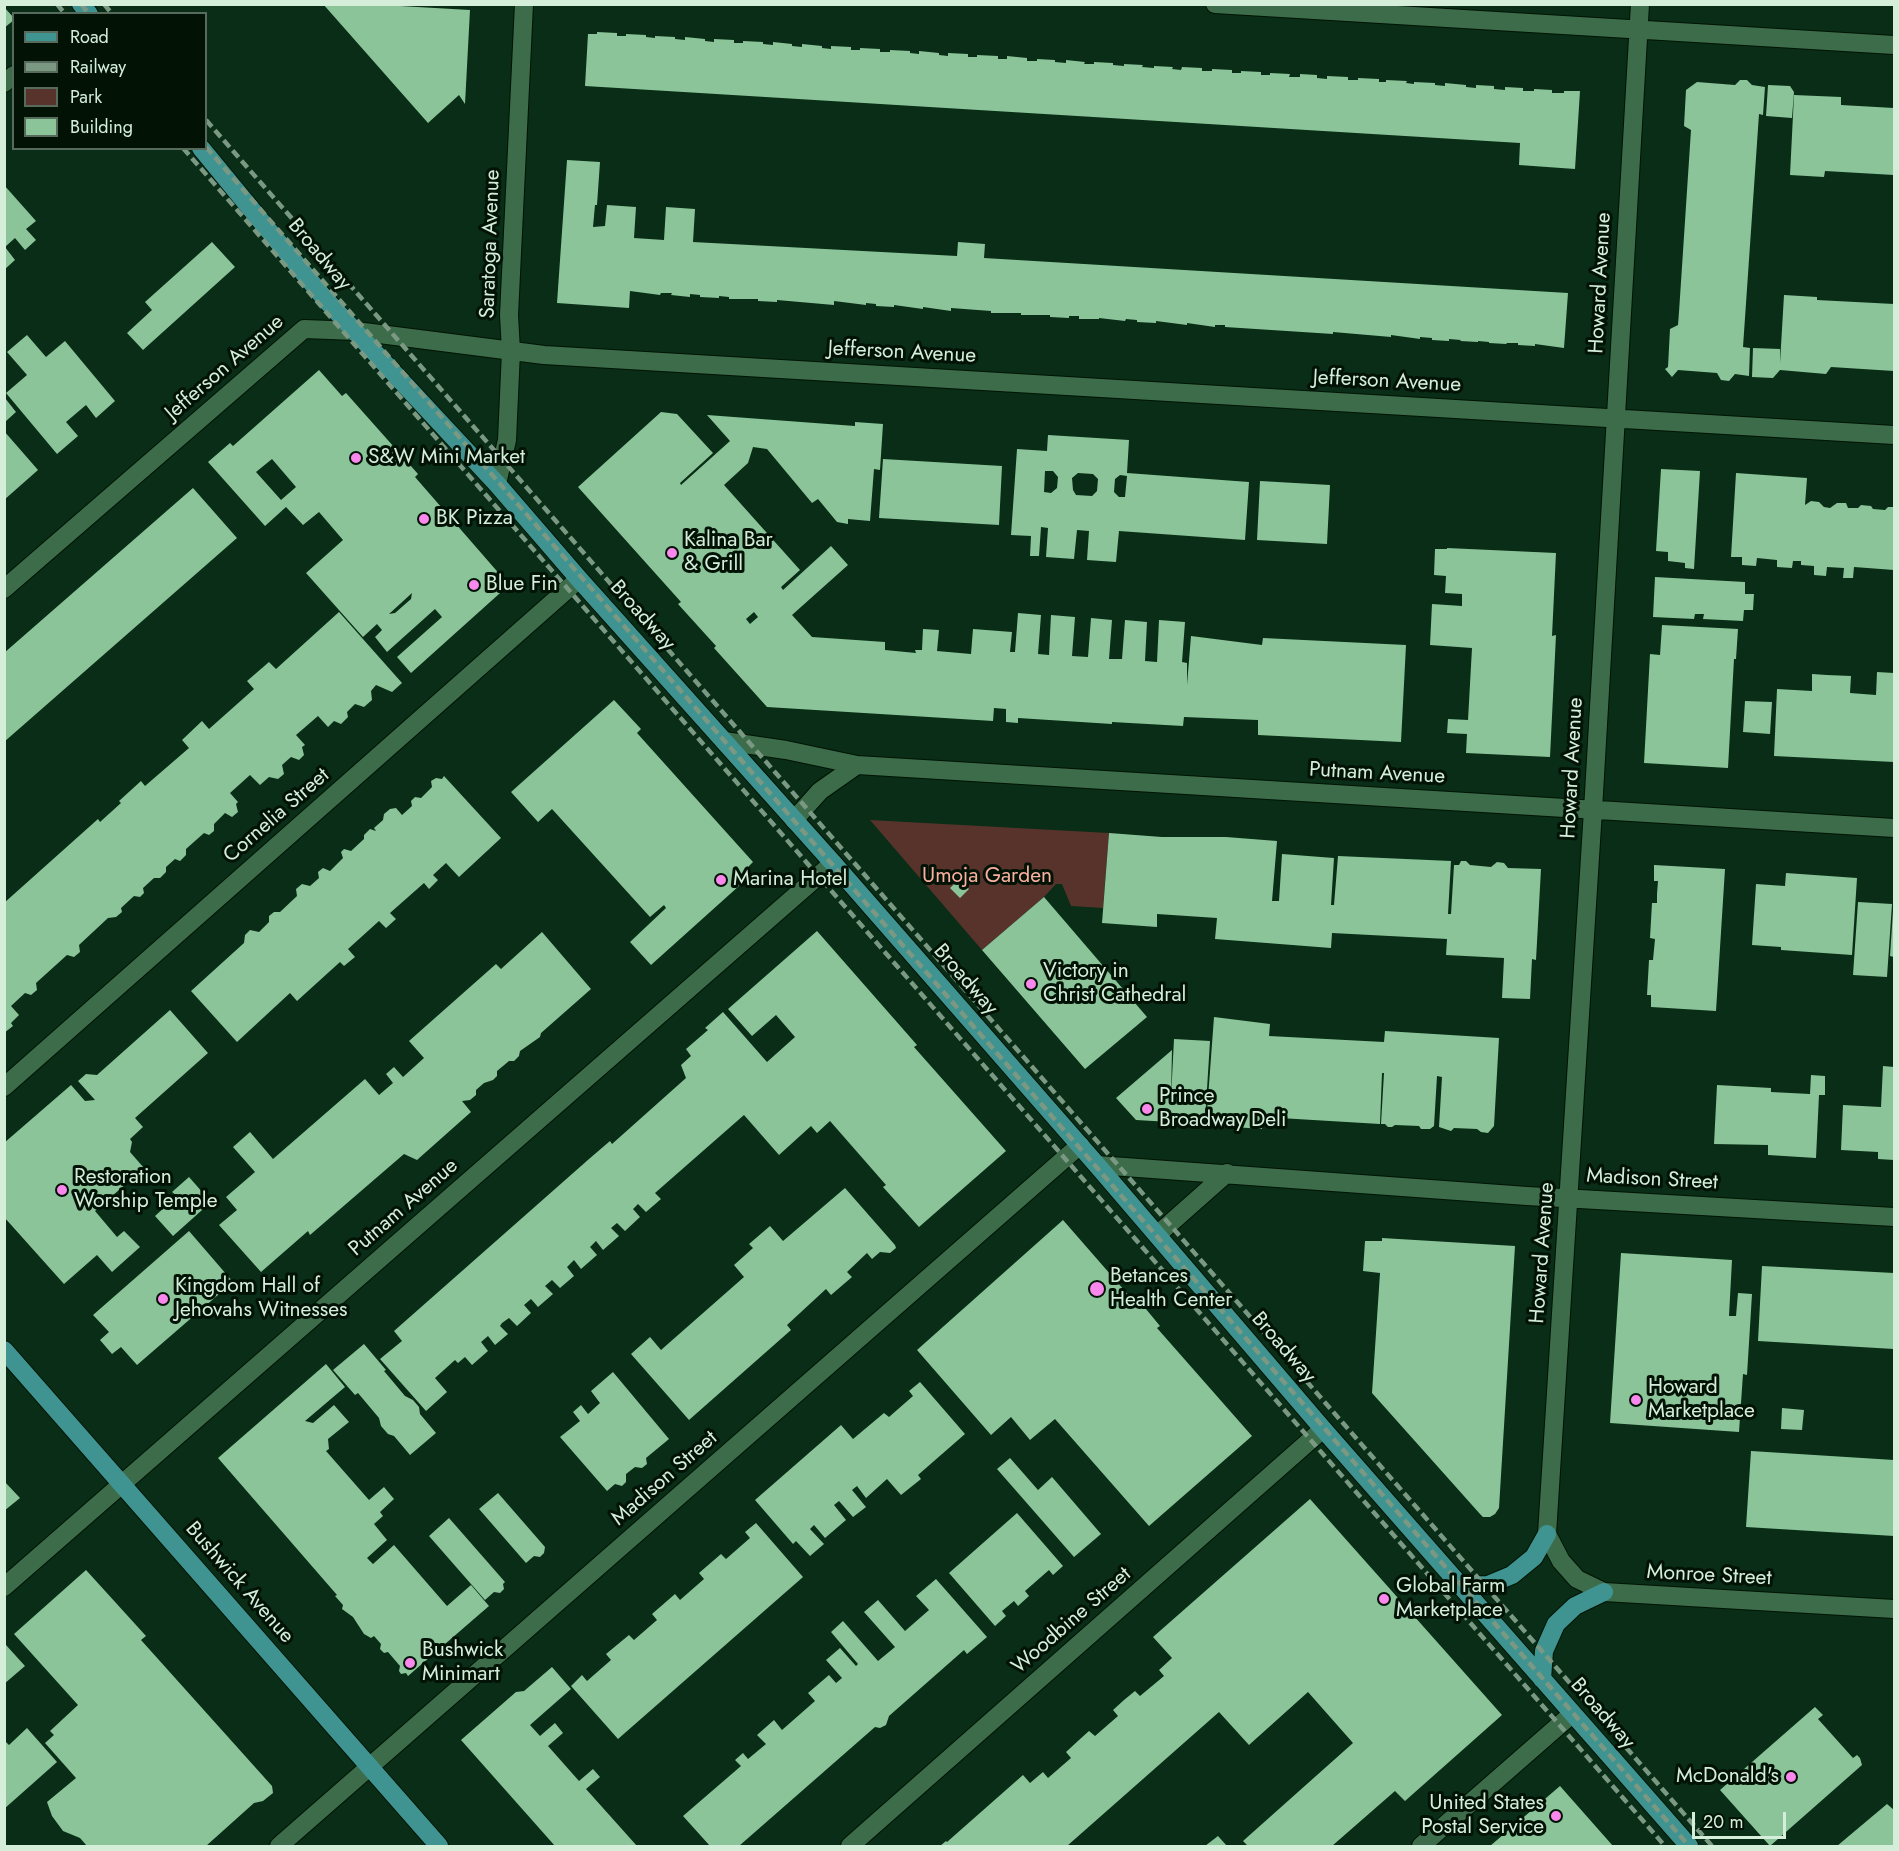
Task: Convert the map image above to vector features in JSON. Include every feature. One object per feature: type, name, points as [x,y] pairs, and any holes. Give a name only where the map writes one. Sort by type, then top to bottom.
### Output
[{"type":"main road","name":"Broadway","points":[[203,150],[325,299],[497,484],[833,863],[1080,1145],[1323,1429],[1689,1846]]},
{"type":"main road","name":"Bushwick Avenue","points":[[4,1350],[438,1846]]},
{"type":"main road","points":[[1461,1586],[1488,1585],[1512,1575],[1534,1557],[1547,1534]]},
{"type":"main road","points":[[1542,1679],[1544,1651],[1556,1624],[1575,1606],[1604,1592]]},
{"type":"street","name":"Saratoga Avenue","points":[[497,484],[507,440],[511,351],[509,315],[524,4]]},
{"type":"street","points":[[1215,4],[1894,45]]},
{"type":"street","name":"Howard Avenue","points":[[1547,1534],[1570,1198],[1640,4]]},
{"type":"street","name":"Jefferson Avenue","points":[[4,589],[304,329],[356,331],[544,355],[1894,435]]},
{"type":"street","name":"Cornelia Street","points":[[4,1087],[579,579]]},
{"type":"street","name":"Putnam Avenue","points":[[724,741],[786,750],[857,765],[1894,828]]},
{"type":"street","points":[[794,820],[820,791],[857,765]]},
{"type":"street","name":"Putnam Avenue","points":[[4,1587],[833,863]]},
{"type":"street","name":"Madison Street","points":[[279,1846],[1080,1145]]},
{"type":"street","name":"Madison Street","points":[[1097,1165],[1527,1196],[1894,1217]]},
{"type":"street","points":[[1157,1235],[1227,1173]]},
{"type":"street","name":"Woodbine Street","points":[[850,1846],[1323,1429]]},
{"type":"street","name":"Monroe Street","points":[[1547,1534],[1561,1561],[1577,1579],[1604,1592],[1894,1610]]},
{"type":"street","points":[[1421,1846],[1572,1714]]},
{"type":"green space","name":"Umoja Garden","points":[[870,820],[1109,833],[1103,908],[1071,906],[1062,884],[1056,884],[982,950]]},
{"type":"building","points":[[323,4],[470,10],[465,104],[459,95],[428,123]]},
{"type":"building","points":[[4,7],[12,16],[12,22],[4,28]]},
{"type":"building","points":[[597,32],[617,33],[617,36],[646,35],[646,37],[675,37],[675,39],[685,40],[685,37],[714,42],[714,39],[734,40],[734,43],[763,42],[763,44],[773,45],[773,42],[802,47],[802,44],[831,49],[831,46],[851,47],[851,50],[880,49],[880,52],[890,52],[890,50],[919,54],[919,51],[939,53],[939,55],[948,56],[948,53],[968,54],[968,57],[998,56],[998,59],[1007,59],[1007,56],[1027,58],[1027,61],[1037,61],[1037,59],[1066,63],[1066,60],[1085,62],[1084,64],[1113,63],[1113,65],[1143,65],[1142,67],[1154,68],[1154,66],[1173,67],[1172,69],[1181,70],[1182,67],[1202,68],[1202,71],[1212,71],[1212,69],[1232,70],[1232,73],[1261,72],[1261,75],[1290,74],[1289,77],[1300,77],[1300,74],[1317,75],[1317,78],[1327,79],[1327,76],[1348,77],[1348,80],[1379,79],[1379,82],[1407,81],[1406,83],[1435,83],[1435,85],[1445,86],[1445,83],[1476,88],[1476,85],[1494,86],[1494,89],[1505,90],[1505,87],[1523,88],[1523,91],[1552,90],[1552,93],[1580,91],[1575,169],[1519,165],[1520,143],[585,86],[588,34],[597,34]]},
{"type":"building","points":[[1740,80],[1747,80],[1752,85],[1765,87],[1763,115],[1759,114],[1743,347],[1750,348],[1749,376],[1735,374],[1729,381],[1721,380],[1717,373],[1678,370],[1672,377],[1665,369],[1668,367],[1670,329],[1678,325],[1679,312],[1691,130],[1684,126],[1686,90],[1697,82],[1735,85]]},
{"type":"building","points":[[1768,85],[1790,86],[1794,92],[1792,118],[1766,116]]},
{"type":"building","points":[[1794,95],[1841,97],[1841,105],[1894,108],[1894,175],[1825,171],[1824,177],[1790,175]]},
{"type":"building","points":[[567,160],[600,162],[593,227],[605,226],[607,205],[636,207],[634,238],[664,240],[666,207],[695,209],[693,242],[957,256],[958,242],[985,244],[984,258],[1568,293],[1564,348],[1535,344],[1535,346],[1518,345],[1518,343],[1432,340],[1432,338],[1420,337],[1420,339],[1391,335],[1391,337],[1225,327],[1225,325],[1215,325],[1215,327],[1156,321],[1156,323],[1137,322],[1137,320],[1126,319],[1125,321],[1099,318],[1079,319],[1079,316],[1050,317],[1050,315],[991,313],[991,311],[951,308],[951,311],[834,301],[834,305],[777,300],[777,302],[758,301],[758,299],[700,297],[700,295],[690,294],[690,297],[671,295],[672,293],[661,293],[660,295],[630,291],[629,308],[557,303]]},
{"type":"building","points":[[4,185],[36,221],[26,229],[36,240],[25,250],[15,238],[5,247],[15,260],[4,270]]},
{"type":"building","points":[[212,242],[235,267],[143,350],[127,333],[152,310],[145,302]]},
{"type":"building","points":[[1784,295],[1817,297],[1817,300],[1894,304],[1894,371],[1831,367],[1826,374],[1780,370],[1773,378],[1752,377],[1753,348],[1780,349],[1780,363]]},
{"type":"building","points":[[27,335],[46,357],[65,341],[115,401],[96,418],[86,405],[66,422],[78,436],[57,454],[6,393],[27,375],[7,352]]},
{"type":"building","points":[[319,370],[342,396],[346,393],[418,474],[415,477],[509,585],[411,673],[397,657],[442,617],[435,609],[387,652],[375,637],[382,630],[377,624],[363,637],[306,573],[343,540],[319,512],[303,525],[286,507],[265,526],[208,462],[230,443],[233,446]],"holes":[[[272,459],[296,487],[281,500],[256,472]],[[412,593],[411,599],[395,613],[389,614]]]},
{"type":"building","points":[[5,398],[16,412],[5,422]]},
{"type":"building","points":[[661,412],[677,414],[713,453],[680,483],[681,485],[730,441],[707,415],[855,426],[855,422],[883,424],[880,470],[874,469],[870,521],[848,519],[848,524],[837,522],[818,499],[812,503],[767,449],[753,447],[748,463],[724,485],[800,570],[781,587],[783,590],[831,546],[848,565],[792,615],[812,637],[885,642],[885,650],[916,653],[915,650],[922,650],[923,629],[939,630],[937,651],[971,654],[973,629],[1012,632],[1010,652],[1015,652],[1018,613],[1041,615],[1038,654],[1049,655],[1051,615],[1075,617],[1072,656],[1088,657],[1091,618],[1112,620],[1109,659],[1122,659],[1125,620],[1147,622],[1145,661],[1157,662],[1159,620],[1185,622],[1182,662],[1187,663],[1187,685],[1191,636],[1262,645],[1263,638],[1406,645],[1401,742],[1258,735],[1258,720],[1184,717],[1183,726],[1018,718],[1018,723],[1006,722],[1006,709],[994,708],[993,721],[767,707],[714,648],[716,646],[678,604],[681,602],[578,487]],"holes":[[[754,612],[758,617],[750,624],[746,619]]]},
{"type":"building","points":[[4,431],[38,470],[4,500]]},
{"type":"building","points":[[1048,435],[1129,440],[1127,473],[1249,482],[1245,540],[1119,531],[1116,562],[1087,560],[1089,531],[1077,530],[1074,559],[1046,557],[1048,528],[1041,527],[1039,556],[1030,556],[1031,536],[1011,535],[1017,449],[1047,451]],"holes":[[[1045,471],[1053,471],[1058,477],[1057,488],[1051,493],[1044,492]],[[1078,473],[1093,474],[1098,479],[1097,491],[1092,496],[1076,495],[1072,478]],[[1120,475],[1127,476],[1125,497],[1119,497],[1114,492],[1115,479]]]},
{"type":"building","points":[[883,459],[1002,466],[999,525],[879,518]]},
{"type":"building","points":[[1661,469],[1700,471],[1694,569],[1685,568],[1685,563],[1668,561],[1668,552],[1656,551]]},
{"type":"building","points":[[1736,473],[1807,478],[1805,505],[1811,501],[1819,502],[1824,507],[1830,508],[1837,503],[1846,503],[1848,508],[1858,508],[1861,505],[1885,510],[1893,507],[1894,570],[1854,567],[1853,578],[1843,578],[1844,568],[1827,567],[1826,576],[1814,575],[1814,566],[1801,565],[1801,561],[1793,561],[1792,568],[1777,567],[1777,560],[1757,558],[1756,566],[1742,565],[1742,557],[1731,557]]},
{"type":"building","points":[[1260,481],[1330,485],[1327,544],[1257,540]]},
{"type":"building","points":[[193,488],[237,538],[4,742],[4,653]]},
{"type":"building","points":[[1435,549],[1556,553],[1552,636],[1556,635],[1550,757],[1466,753],[1467,734],[1447,733],[1448,719],[1468,720],[1472,648],[1430,645],[1432,604],[1462,606],[1462,594],[1445,593],[1446,576],[1434,575]]},
{"type":"building","points":[[1655,577],[1745,582],[1745,594],[1754,594],[1753,610],[1744,610],[1743,621],[1703,619],[1704,614],[1695,614],[1694,619],[1653,617]]},
{"type":"building","points":[[339,612],[402,683],[392,692],[376,685],[371,691],[372,700],[364,707],[355,704],[347,712],[348,717],[341,724],[334,721],[328,727],[318,716],[296,735],[305,745],[302,747],[304,755],[299,760],[291,757],[282,765],[284,774],[278,779],[269,777],[260,785],[250,775],[230,793],[238,802],[236,804],[238,812],[232,817],[225,813],[214,824],[214,831],[209,835],[204,833],[186,849],[186,855],[180,861],[175,859],[166,867],[166,872],[160,878],[154,878],[143,888],[144,893],[140,897],[134,896],[121,908],[122,912],[116,917],[108,918],[79,945],[80,952],[74,957],[67,955],[36,983],[37,990],[31,995],[25,993],[11,1006],[19,1015],[11,1023],[13,1026],[4,1033],[4,903],[98,819],[100,822],[141,781],[145,786],[189,748],[182,740],[202,721],[209,729],[254,689],[247,681],[269,662],[276,669]]},
{"type":"building","points":[[1662,625],[1738,629],[1736,659],[1734,659],[1728,768],[1644,763],[1650,654],[1660,655]]},
{"type":"building","points":[[1877,672],[1894,673],[1894,762],[1774,756],[1777,689],[1812,691],[1812,674],[1851,676],[1850,693],[1876,695]]},
{"type":"building","points":[[614,700],[641,729],[637,733],[753,862],[749,866],[749,877],[651,965],[630,942],[666,908],[664,905],[650,917],[552,809],[538,822],[511,792]]},
{"type":"building","points":[[1745,701],[1772,702],[1770,734],[1743,732]]},
{"type":"building","points":[[444,776],[501,838],[459,877],[446,863],[433,875],[438,880],[429,889],[424,883],[390,913],[396,919],[386,928],[379,921],[348,949],[355,957],[344,966],[340,962],[297,1001],[290,993],[237,1042],[191,991],[244,943],[245,935],[250,930],[259,932],[269,922],[269,916],[274,912],[280,912],[297,896],[296,889],[302,884],[310,886],[319,878],[318,872],[323,868],[330,871],[343,858],[341,852],[344,849],[351,851],[364,839],[364,835],[370,829],[376,831],[374,828],[383,820],[384,814],[396,808],[402,815],[412,806],[411,801],[415,797],[421,798],[432,787],[431,781],[436,778],[442,779]]},
{"type":"building","points":[[1109,833],[1277,841],[1272,901],[1279,901],[1282,854],[1334,858],[1331,905],[1334,905],[1338,856],[1451,861],[1448,914],[1451,914],[1454,865],[1459,865],[1461,861],[1466,861],[1470,865],[1491,867],[1497,862],[1504,863],[1508,868],[1541,869],[1536,960],[1532,959],[1530,999],[1502,998],[1504,958],[1446,955],[1447,939],[1332,933],[1331,948],[1215,939],[1217,918],[1157,914],[1157,927],[1102,923]]},
{"type":"building","points":[[1654,865],[1725,869],[1716,1011],[1651,1007],[1651,995],[1647,995],[1649,960],[1653,960],[1655,939],[1650,938],[1652,903],[1657,903],[1658,881],[1654,881]]},
{"type":"building","points":[[1786,873],[1857,878],[1852,955],[1781,950],[1781,947],[1752,945],[1756,884],[1785,886]]},
{"type":"building","points":[[959,879],[969,889],[960,898],[950,888]]},
{"type":"building","points":[[1044,897],[1147,1017],[1085,1069],[982,950]]},
{"type":"building","points":[[1858,902],[1892,904],[1887,977],[1853,975]]},
{"type":"building","points":[[1894,911],[1894,957],[1890,956]]},
{"type":"building","points":[[817,931],[917,1045],[914,1047],[1006,1151],[919,1227],[883,1187],[886,1185],[830,1121],[817,1133],[811,1126],[779,1155],[744,1115],[655,1193],[661,1199],[646,1212],[638,1204],[633,1209],[640,1217],[625,1231],[617,1223],[611,1228],[619,1236],[603,1250],[596,1241],[590,1247],[597,1255],[581,1269],[574,1260],[567,1267],[574,1276],[560,1288],[552,1280],[545,1286],[553,1294],[538,1307],[531,1299],[524,1305],[531,1313],[517,1326],[509,1318],[502,1323],[500,1326],[508,1334],[495,1345],[488,1336],[481,1342],[488,1351],[472,1365],[465,1357],[458,1363],[455,1360],[435,1378],[447,1392],[426,1411],[380,1359],[402,1341],[394,1331],[589,1159],[610,1141],[612,1144],[686,1078],[681,1065],[691,1056],[686,1049],[708,1030],[705,1028],[723,1012],[767,1062],[795,1037],[776,1015],[752,1036],[728,1009]]},
{"type":"building","points":[[542,932],[591,989],[541,1033],[540,1037],[520,1051],[514,1061],[509,1061],[497,1071],[497,1076],[493,1080],[484,1083],[476,1090],[476,1095],[470,1100],[462,1101],[471,1112],[417,1160],[404,1154],[310,1235],[308,1231],[261,1272],[219,1225],[237,1210],[226,1197],[255,1172],[233,1147],[250,1132],[273,1159],[365,1079],[379,1095],[393,1083],[386,1074],[394,1067],[403,1077],[424,1058],[409,1041],[496,964],[501,969]]},
{"type":"building","points":[[170,1010],[208,1053],[135,1118],[143,1127],[130,1139],[132,1142],[130,1152],[144,1168],[95,1211],[117,1237],[124,1231],[140,1247],[112,1272],[97,1255],[64,1284],[4,1217],[4,1143],[71,1085],[85,1101],[95,1100],[78,1081],[86,1074],[97,1075]]},
{"type":"building","points":[[1214,1017],[1270,1024],[1269,1036],[1384,1042],[1385,1031],[1499,1038],[1494,1126],[1488,1133],[1477,1129],[1454,1128],[1451,1131],[1439,1127],[1442,1077],[1437,1076],[1434,1126],[1430,1129],[1421,1129],[1419,1126],[1388,1127],[1381,1124],[1384,1073],[1382,1073],[1380,1124],[1263,1117],[1262,1129],[1206,1125]]},
{"type":"building","points":[[1174,1039],[1210,1041],[1205,1121],[1170,1118],[1170,1122],[1136,1120],[1116,1098],[1172,1050],[1171,1098]]},
{"type":"building","points":[[1883,1066],[1894,1067],[1894,1160],[1878,1159],[1878,1152],[1841,1150],[1843,1105],[1881,1107]]},
{"type":"building","points":[[1811,1075],[1825,1076],[1825,1095],[1819,1095],[1816,1158],[1768,1155],[1768,1145],[1714,1144],[1717,1085],[1771,1088],[1771,1092],[1810,1094]]},
{"type":"building","points":[[189,1177],[211,1202],[173,1236],[155,1216],[177,1196],[172,1192]]},
{"type":"building","points":[[845,1188],[896,1248],[890,1253],[880,1252],[872,1259],[867,1253],[847,1272],[852,1277],[831,1295],[826,1289],[787,1325],[791,1330],[689,1420],[631,1354],[650,1337],[661,1350],[744,1277],[734,1265],[753,1248],[749,1244],[770,1226],[783,1241]]},
{"type":"building","points":[[1063,1220],[1138,1306],[1141,1303],[1160,1326],[1157,1328],[1252,1436],[1149,1526],[1055,1419],[1030,1440],[1011,1417],[991,1435],[917,1350]]},
{"type":"building","name":"Kingdom Hall of Jehovahs Witnesses","points":[[189,1231],[233,1282],[137,1365],[121,1347],[112,1354],[100,1340],[109,1332],[93,1315]]},
{"type":"building","points":[[1382,1238],[1515,1246],[1499,1508],[1490,1517],[1483,1517],[1480,1514],[1372,1393],[1380,1273],[1363,1271],[1365,1241],[1382,1241]]},
{"type":"building","points":[[1621,1253],[1732,1260],[1729,1316],[1736,1316],[1738,1293],[1752,1294],[1747,1375],[1743,1374],[1739,1432],[1610,1423]]},
{"type":"building","points":[[1762,1266],[1894,1273],[1894,1349],[1758,1341]]},
{"type":"building","points":[[364,1344],[405,1396],[419,1407],[420,1414],[436,1433],[410,1455],[394,1436],[388,1434],[381,1426],[379,1418],[358,1393],[355,1395],[333,1370]]},
{"type":"building","points":[[326,1364],[345,1387],[305,1421],[313,1423],[334,1405],[349,1422],[328,1439],[329,1449],[326,1451],[369,1500],[384,1487],[394,1499],[380,1512],[383,1516],[374,1524],[387,1540],[367,1558],[373,1564],[394,1545],[447,1606],[471,1585],[489,1606],[408,1676],[406,1673],[401,1674],[400,1666],[388,1652],[384,1653],[380,1649],[381,1644],[374,1636],[371,1638],[364,1634],[353,1617],[342,1609],[343,1605],[335,1596],[337,1595],[218,1458]]},
{"type":"building","points":[[613,1372],[669,1439],[646,1458],[647,1464],[642,1468],[635,1467],[626,1474],[626,1482],[622,1486],[615,1484],[607,1491],[560,1437],[580,1421],[573,1412],[581,1405],[588,1414],[600,1403],[591,1391]]},
{"type":"building","points":[[920,1382],[965,1434],[918,1475],[921,1479],[901,1495],[887,1479],[866,1498],[857,1486],[852,1490],[866,1507],[853,1517],[839,1501],[834,1505],[846,1520],[825,1538],[814,1525],[810,1529],[824,1544],[810,1556],[796,1541],[793,1544],[755,1500],[841,1425],[853,1439],[884,1413],[889,1417],[913,1396],[909,1391]]},
{"type":"building","points":[[1782,1408],[1804,1410],[1802,1430],[1781,1429]]},
{"type":"building","points":[[1751,1451],[1894,1460],[1894,1536],[1746,1527]]},
{"type":"building","points":[[1010,1458],[1038,1490],[1052,1477],[1101,1534],[1074,1557],[997,1469]]},
{"type":"building","points":[[4,1481],[20,1498],[4,1511]]},
{"type":"building","points":[[498,1493],[545,1547],[540,1557],[534,1556],[526,1563],[479,1509]]},
{"type":"building","points":[[1310,1499],[1502,1715],[1405,1801],[1395,1791],[1332,1846],[1248,1846],[1243,1841],[1353,1743],[1308,1692],[1249,1745],[1219,1712],[1067,1846],[940,1846],[1023,1775],[1030,1783],[1043,1772],[1048,1778],[1071,1758],[1066,1752],[1089,1731],[1095,1736],[1118,1716],[1113,1710],[1124,1700],[1135,1691],[1140,1696],[1164,1676],[1159,1670],[1172,1658],[1153,1637]]},
{"type":"building","points":[[1017,1513],[1063,1566],[1053,1575],[1049,1570],[1025,1591],[1029,1596],[1018,1606],[1014,1601],[1002,1611],[1006,1616],[995,1626],[949,1573]]},
{"type":"building","points":[[449,1518],[505,1582],[504,1589],[500,1593],[494,1592],[485,1600],[429,1536]]},
{"type":"building","points":[[756,1523],[803,1577],[618,1739],[571,1686],[582,1675],[587,1681],[611,1660],[606,1654],[629,1635],[634,1640],[657,1620],[652,1614],[675,1594],[680,1600],[704,1579],[699,1573],[721,1554],[726,1559],[750,1538],[745,1532]]},
{"type":"building","points":[[86,1570],[146,1636],[141,1640],[272,1786],[273,1793],[263,1801],[254,1803],[206,1846],[87,1846],[80,1838],[63,1831],[52,1816],[47,1802],[76,1778],[45,1743],[54,1735],[50,1731],[78,1705],[14,1634]]},
{"type":"building","points":[[936,1579],[987,1637],[967,1654],[964,1650],[889,1716],[886,1725],[880,1728],[875,1727],[739,1846],[710,1846],[683,1816],[741,1766],[735,1760],[743,1753],[748,1759],[766,1744],[757,1735],[774,1720],[782,1730],[815,1701],[808,1693],[829,1675],[836,1683],[842,1678],[826,1660],[840,1648],[856,1666],[858,1664],[831,1632],[843,1621],[878,1661],[895,1647],[864,1612],[878,1600],[905,1631],[929,1610],[916,1596]]},
{"type":"building","points":[[6,1645],[25,1666],[4,1684],[4,1646]]},
{"type":"building","points":[[552,1667],[571,1689],[530,1725],[540,1736],[555,1723],[563,1733],[548,1746],[579,1781],[593,1769],[600,1777],[586,1789],[637,1846],[555,1846],[461,1740],[516,1692],[524,1691]]},
{"type":"building","name":"McDonald's","points":[[1815,1707],[1823,1715],[1818,1719],[1853,1758],[1857,1755],[1860,1758],[1862,1765],[1770,1846],[1720,1790]]},
{"type":"building","points":[[27,1728],[57,1762],[4,1809],[4,1740],[9,1745]]},
{"type":"building","name":"United States Postal Service","points":[[1560,1786],[1613,1846],[1490,1846]]},
{"type":"building","points":[[1887,1804],[1894,1810],[1894,1846],[1837,1846]]},
{"type":"building","points":[[1218,1836],[1227,1846],[1205,1846]]},
{"type":"railway","points":[[57,4],[63,12]]},
{"type":"railway","points":[[81,4],[87,12]]},
{"type":"railway","points":[[104,4],[110,12]]},
{"type":"railway","points":[[207,121],[1712,1846]]},
{"type":"railway","points":[[207,148],[1689,1846]]},
{"type":"railway","points":[[185,150],[1665,1846]]},
{"type":"place","name":"S&W Mini Market","points":[[356,458]]},
{"type":"place","name":"BK Pizza","points":[[424,519]]},
{"type":"place","name":"Kalina Bar & Grill","points":[[672,553]]},
{"type":"place","name":"Blue Fin","points":[[474,585]]},
{"type":"place","name":"Marina Hotel","points":[[721,880]]},
{"type":"place","name":"Victory in Christ Cathedral","points":[[1031,984]]},
{"type":"place","name":"Prince Broadway Deli","points":[[1147,1109]]},
{"type":"place","name":"Restoration Worship Temple","points":[[62,1190]]},
{"type":"place","name":"Betances Health Center","points":[[1097,1289]]},
{"type":"place","name":"Kingdom Hall of Jehovahs Witnesses","points":[[163,1299]]},
{"type":"place","name":"Howard Marketplace","points":[[1636,1400]]},
{"type":"place","name":"Global Farm Marketplace","points":[[1384,1599]]},
{"type":"place","name":"Bushwick Minimart","points":[[410,1663]]},
{"type":"place","name":"McDonald's","points":[[1791,1777]]},
{"type":"place","name":"United States Postal Service","points":[[1556,1816]]}]
